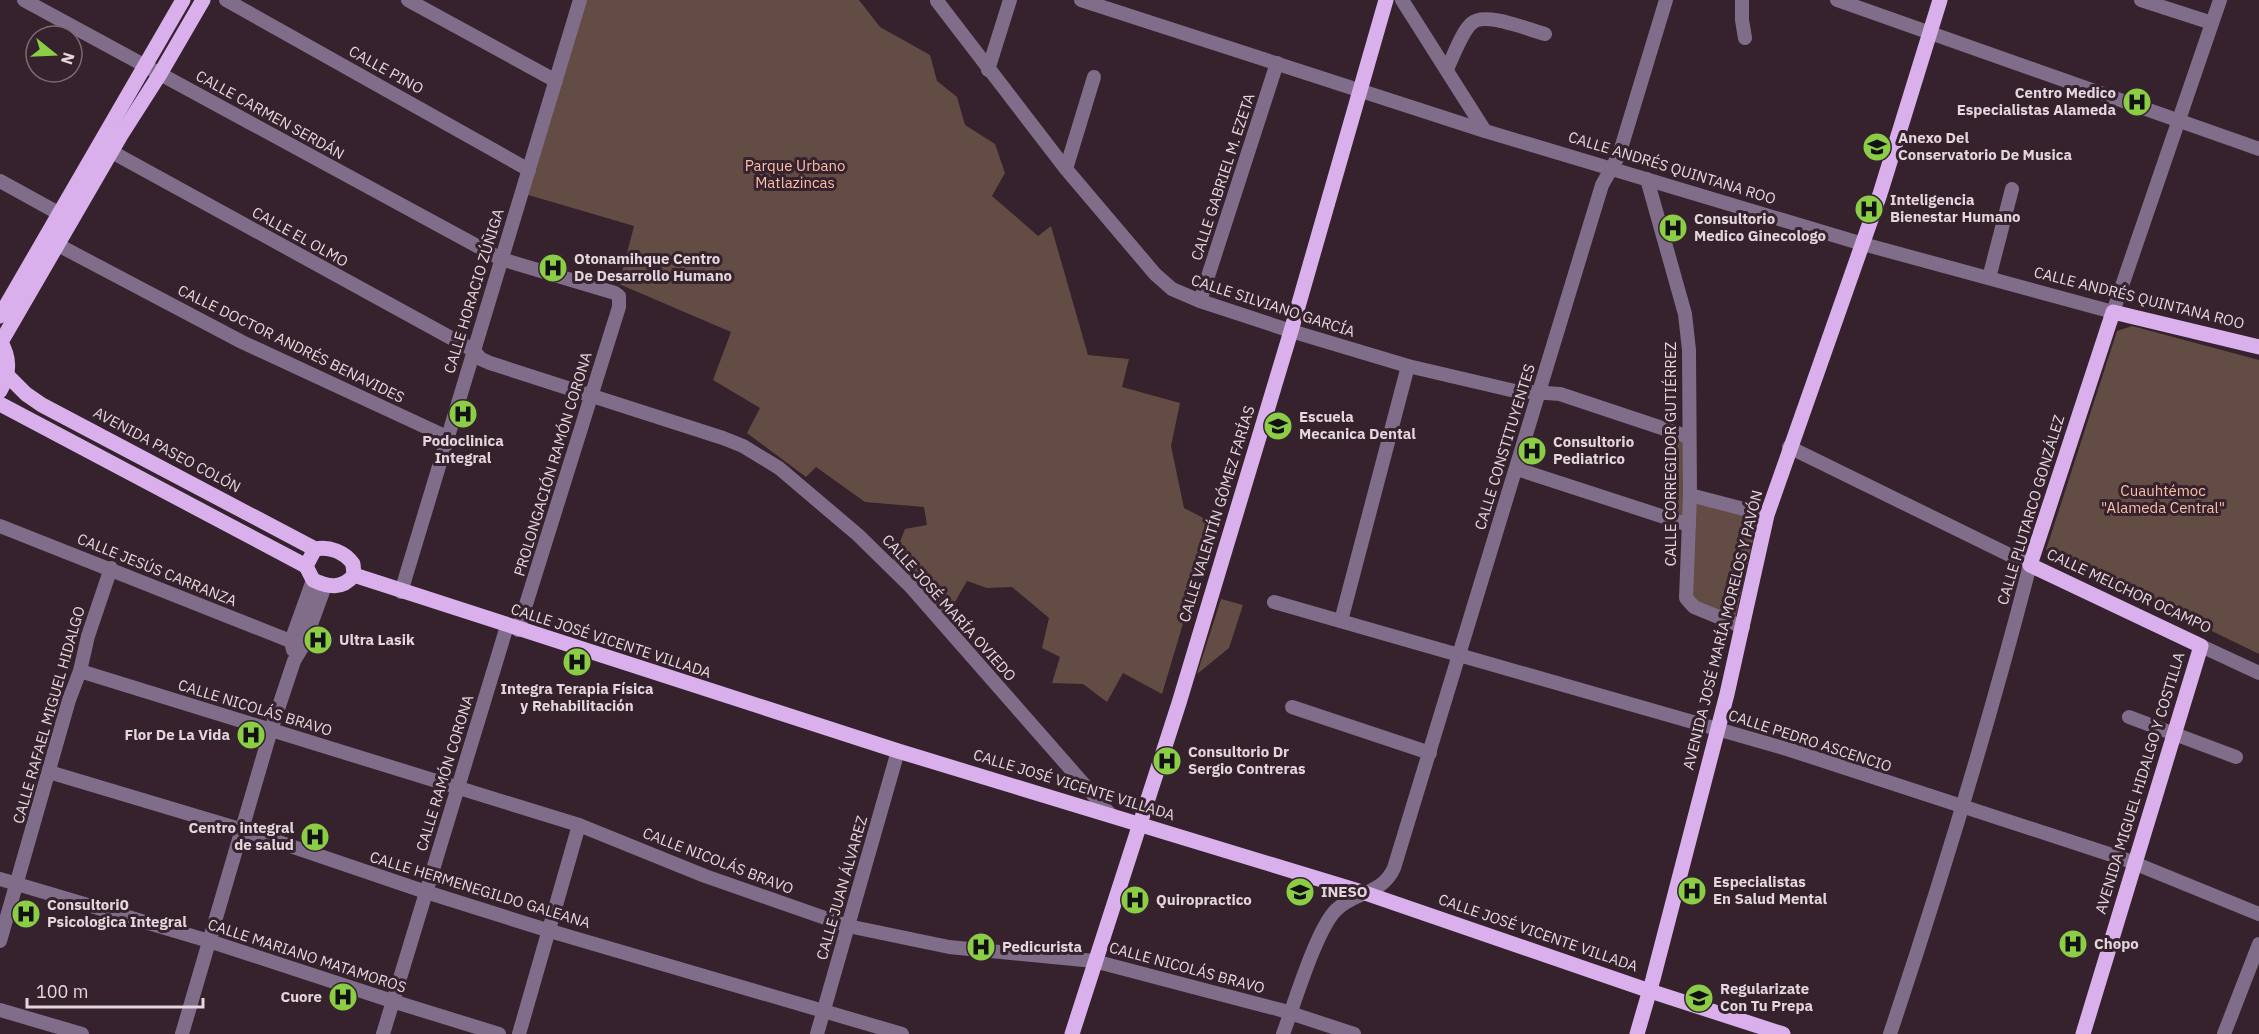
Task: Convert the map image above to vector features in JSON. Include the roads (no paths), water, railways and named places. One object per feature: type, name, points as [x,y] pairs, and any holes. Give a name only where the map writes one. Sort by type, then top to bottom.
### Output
[{"type":"main road","points":[[0,316],[183,0]]},
{"type":"main road","points":[[0,391],[7,375],[8,358],[0,341],[203,0]]},
{"type":"main road","name":"CALLE VALENTÍN GÓMEZ FARÍAS","points":[[1072,1034],[1179,703],[1291,332],[1386,0]]},
{"type":"main road","name":"AVENIDA JOSÉ MARÍA MORELOS Y PAVÓN","points":[[1637,1034],[1718,729],[1767,515],[1789,447],[1863,244],[1940,0]]},
{"type":"main road","name":"CALLE ANDRÉS QUINTANA ROO","points":[[2113,312],[2259,347]]},
{"type":"main road","name":"CALLE PLUTARCO GONZÁLEZ","points":[[2030,565],[2113,312]]},
{"type":"main road","name":"AVENIDA PASEO COLÓN","points":[[7,375],[26,394],[42,405],[315,549],[328,548],[344,555],[353,564],[354,575]]},
{"type":"main road","points":[[0,404],[306,566],[319,583],[339,586],[350,581],[354,575]]},
{"type":"main road","points":[[306,566],[315,549]]},
{"type":"main road","name":"CALLE MELCHOR OCAMPO","points":[[2030,565],[2201,646]]},
{"type":"main road","name":"CALLE JOSÉ VICENTE VILLADA","points":[[354,575],[898,752],[1140,823],[1365,893],[1783,1034]]},
{"type":"main road","name":"AVENIDA MIGUEL HIDALGO Y COSTILLA","points":[[2083,1034],[2201,646]]},
{"type":"street","name":"CALLE CARMEN SERDÁN","points":[[24,0],[501,260],[615,292],[619,296],[619,307]]},
{"type":"street","name":"CALLE PINO","points":[[226,0],[529,170]]},
{"type":"street","points":[[408,0],[556,81]]},
{"type":"street","name":"CALLE HORACIO ZÚÑIGA","points":[[401,592],[580,0]]},
{"type":"street","points":[[988,70],[1010,0]]},
{"type":"street","name":"CALLE ANDRÉS QUINTANA ROO","points":[[1081,0],[1485,131],[1863,244],[2113,312]]},
{"type":"street","points":[[1402,0],[1485,131]]},
{"type":"street","name":"CALLE CONSTITUYENTES","points":[[1283,1034],[1329,918],[1343,904],[1379,888],[1390,876],[1460,656],[1602,185],[1619,155],[1666,0]]},
{"type":"street","points":[[1743,0],[1742,20],[1745,39]]},
{"type":"street","points":[[1837,0],[2259,149]]},
{"type":"street","points":[[2141,0],[2212,23]]},
{"type":"street","name":"CALLE PLUTARCO GONZÁLEZ","points":[[2113,312],[2220,0]]},
{"type":"street","name":"CALLE SILVIANO GARCÍA","points":[[937,1],[1066,169],[1155,274],[1172,289],[1291,332],[1408,366],[1515,390],[1570,397],[1689,437]]},
{"type":"street","points":[[1447,69],[1468,26],[1477,19],[1491,19],[1545,34]]},
{"type":"street","name":"CALLE GABRIEL M. EZETA","points":[[1200,301],[1277,63]]},
{"type":"street","points":[[1066,169],[1094,77]]},
{"type":"street","name":"CALLE EL OLMO","points":[[112,152],[473,350]]},
{"type":"street","name":"CALLE CORREGIDOR GUTIÉRREZ","points":[[1647,179],[1684,314],[1690,362],[1687,600],[1694,607],[1743,627]]},
{"type":"street","points":[[0,181],[60,214]]},
{"type":"street","points":[[1989,278],[2012,189]]},
{"type":"street","name":"CALLE DOCTOR ANDRÉS BENAVIDES","points":[[58,245],[242,342],[447,437]]},
{"type":"street","name":"PROLONGACIÓN RAMÓN CORONA","points":[[513,628],[592,397],[619,307]]},
{"type":"street","name":"CALLE JOSÉ MARÍA OVIEDO","points":[[473,350],[481,359],[490,363],[723,438],[765,458],[798,482],[858,535],[910,586],[1110,814]]},
{"type":"street","points":[[1341,621],[1408,366]]},
{"type":"street","name":"CALLE MELCHOR OCAMPO","points":[[1789,447],[2030,565]]},
{"type":"street","points":[[1516,469],[1689,525]]},
{"type":"street","points":[[1690,495],[1767,515]]},
{"type":"street","name":"CALLE JESÚS CARRANZA","points":[[0,526],[297,643]]},
{"type":"street","name":"CALLE PLUTARCO GONZÁLEZ","points":[[1890,1034],[1963,807],[2030,565]]},
{"type":"street","name":"CALLE RAFAEL MIGUEL HIDALGO","points":[[0,941],[18,885],[69,700],[80,671],[88,636],[111,568]]},
{"type":"street","points":[[182,1034],[271,730],[294,661],[297,643],[319,583]]},
{"type":"street","name":"CALLE PEDRO ASCENCIO","points":[[1274,602],[1787,749],[2135,863],[2259,914]]},
{"type":"street","name":"CALLE RAMÓN CORONA","points":[[383,1034],[458,788],[513,628]]},
{"type":"street","name":"CALLE MELCHOR OCAMPO","points":[[2201,646],[2259,673]]},
{"type":"street","name":"CALLE NICOLÁS BRAVO","points":[[80,671],[579,825],[705,876],[848,926],[949,947],[1094,961],[1162,977],[1291,1013],[1354,1034]]},
{"type":"street","points":[[1292,707],[1430,753]]},
{"type":"street","points":[[2129,717],[2236,757]]},
{"type":"street","name":"CALLE JUAN ÁLVAREZ","points":[[817,1034],[898,752]]},
{"type":"street","name":"CALLE HERMENEGILDO GALEANA","points":[[49,772],[243,830],[550,931],[902,1034]]},
{"type":"street","points":[[519,1034],[579,825]]},
{"type":"street","name":"CALLE MARIANO MATAMOROS","points":[[0,879],[209,940],[499,1034]]},
{"type":"street","points":[[2224,1034],[2259,944]]},
{"type":"street","points":[[0,1010],[82,1034]]},
{"type":"place","name":"Centro Medico Especialistas Alameda","points":[[2137,102]]},
{"type":"place","name":"Anexo Del Conservatorio De Musica","points":[[1877,147]]},
{"type":"place","name":"Inteligencia Bienestar Humano","points":[[1869,209]]},
{"type":"place","name":"Consultorio Medico Ginecologo","points":[[1673,228]]},
{"type":"place","name":"Otonamihque Centro De Desarrollo Humano","points":[[553,268]]},
{"type":"place","name":"Podoclinica Integral","points":[[463,414]]},
{"type":"place","name":"Escuela Mecanica Dental","points":[[1278,426]]},
{"type":"place","name":"Consultorio Pediatrico","points":[[1532,451]]},
{"type":"place","name":"Ultra Lasik","points":[[318,640]]},
{"type":"place","name":"Integra Terapia Física y Rehabilitación","points":[[577,662]]},
{"type":"place","name":"Flor De La Vida","points":[[251,735]]},
{"type":"place","name":"Consultorio Dr Sergio Contreras","points":[[1167,761]]},
{"type":"place","name":"Centro integral de salud","points":[[315,837]]},
{"type":"place","name":"Especialistas En Salud Mental","points":[[1692,891]]},
{"type":"place","name":"INESO","points":[[1300,892]]},
{"type":"place","name":"Quiropractico","points":[[1135,900]]},
{"type":"place","name":"Consultori0 Psicologica Integral","points":[[26,914]]},
{"type":"place","name":"Chopo","points":[[2073,944]]},
{"type":"place","name":"Pedicurista","points":[[981,947]]},
{"type":"place","name":"Cuore","points":[[343,997]]},
{"type":"place","name":"Regularizate Con Tu Prepa","points":[[1699,998]]},
{"type":"park label","name":"Parque Urbano Matlazincas","points":[[795,174]]},
{"type":"park label","name":"Cuauhtémoc \"Alameda Central\"","points":[[2163,500]]}]
